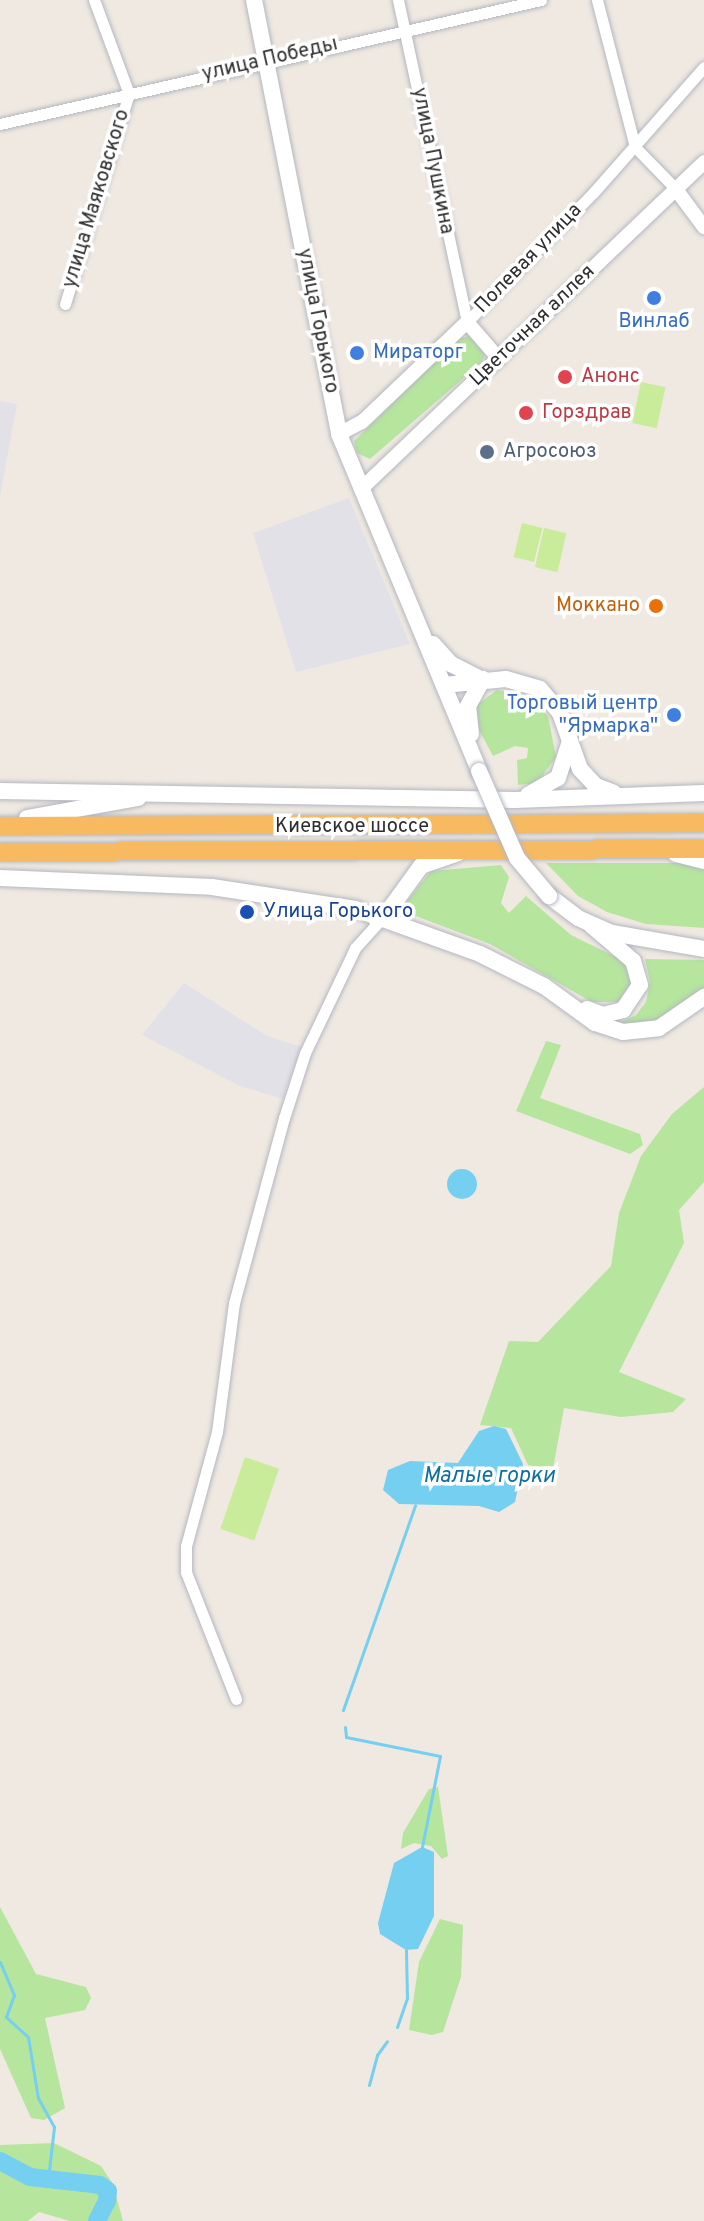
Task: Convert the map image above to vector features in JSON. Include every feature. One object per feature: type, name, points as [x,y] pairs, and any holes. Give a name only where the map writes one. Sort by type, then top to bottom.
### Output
[{"type":"highway","name":"Киевское шоссе","points":[[0,824],[704,823]]},
{"type":"highway","name":"Киевское шоссе","points":[[0,852],[704,849]]},
{"type":"main road","name":"улица Горького","points":[[254,0],[339,434],[423,629]]},
{"type":"main road","points":[[423,629],[446,660],[483,679]]},
{"type":"main road","points":[[423,629],[517,858],[549,896],[591,925],[633,961],[639,973],[639,992],[628,1006],[610,1015],[567,1001]]},
{"type":"main road","points":[[479,771],[467,711],[483,679]]},
{"type":"main road","points":[[444,685],[483,679],[517,680],[545,692],[560,713],[569,745],[587,779],[619,795]]},
{"type":"main road","points":[[515,800],[554,781],[569,745]]},
{"type":"main road","points":[[0,791],[515,800],[704,793]]},
{"type":"main road","points":[[0,824],[74,813],[167,792]]},
{"type":"main road","points":[[384,917],[421,866],[472,849]]},
{"type":"main road","points":[[647,849],[704,861]]},
{"type":"main road","points":[[0,878],[212,887],[317,900],[384,917],[480,954],[567,1001],[604,1027],[642,1032],[677,1019],[704,997]]},
{"type":"main road","points":[[591,925],[673,945],[704,949]]},
{"type":"main road","points":[[673,945],[704,940]]},
{"type":"street","points":[[94,0],[129,94]]},
{"type":"street","name":"улица Пушкина","points":[[398,0],[467,322]]},
{"type":"street","name":"улица Победы","points":[[0,124],[266,60],[541,0]]},
{"type":"street","points":[[597,0],[635,147],[675,188],[704,227]]},
{"type":"street","name":"Полевая улица","points":[[339,434],[362,422],[467,322],[635,147],[704,67]]},
{"type":"street","name":"улица Маяковского","points":[[65,304],[129,94]]},
{"type":"street","name":"Цветочная аллея","points":[[361,489],[704,162]]},
{"type":"street","points":[[467,322],[499,359]]},
{"type":"street","points":[[236,1699],[186,1572],[186,1546],[217,1432],[234,1303],[284,1118],[305,1053],[355,948],[384,917]]},
{"type":"shaded area","points":[[0,401],[17,404],[0,496]]},
{"type":"shaded area","points":[[349,498],[410,644],[296,672],[253,533]]},
{"type":"shaded area","points":[[184,983],[267,1036],[302,1047],[282,1099],[238,1085],[142,1035]]},
{"type":"green space","points":[[469,336],[485,354],[482,362],[370,459],[357,453],[354,441],[458,339]]},
{"type":"green space","points":[[641,382],[665,387],[657,428],[632,423]]},
{"type":"green space","points":[[522,523],[542,528],[534,562],[514,557]]},
{"type":"green space","points":[[544,528],[566,533],[557,572],[535,567]]},
{"type":"green space","points":[[497,690],[526,695],[548,716],[556,757],[537,783],[518,785],[517,760],[527,758],[528,748],[515,746],[493,756],[478,728],[477,705]]},
{"type":"green space","points":[[546,863],[688,863],[704,868],[704,928],[646,924],[607,912],[578,896]]},
{"type":"green space","points":[[501,865],[509,877],[501,903],[509,913],[526,896],[571,935],[624,961],[632,983],[619,1002],[592,1002],[490,944],[400,910],[431,871]]},
{"type":"green space","points":[[645,959],[704,960],[704,989],[654,1023],[615,1025],[636,1015],[646,1002],[650,982]]},
{"type":"green space","points":[[546,1041],[561,1045],[540,1098],[640,1134],[643,1145],[630,1154],[516,1111]]},
{"type":"green space","points":[[704,1087],[704,1182],[679,1210],[684,1243],[619,1372],[686,1399],[673,1412],[621,1417],[564,1408],[553,1469],[528,1465],[511,1428],[480,1425],[509,1341],[538,1342],[611,1266],[619,1213],[641,1156],[672,1114]]},
{"type":"green space","points":[[245,1457],[279,1469],[254,1541],[220,1529]]},
{"type":"green space","points":[[438,1787],[448,1856],[442,1859],[431,1846],[414,1843],[401,1849],[403,1833],[429,1789]]},
{"type":"green space","points":[[0,1907],[36,1974],[86,1987],[91,1998],[85,2010],[45,2018],[65,2108],[44,2120],[31,2118],[0,2049]]},
{"type":"green space","points":[[440,1919],[463,1925],[461,1977],[443,2032],[432,2035],[409,2030],[419,1962]]},
{"type":"green space","points":[[54,2143],[101,2166],[113,2184],[123,2221],[70,2221],[39,2212],[28,2221],[0,2221],[0,2145]]},
{"type":"water","points":[[462,1169],[468,1170],[476,1178],[476,1190],[468,1198],[462,1199],[456,1198],[448,1190],[447,1184],[448,1178],[456,1170]]},
{"type":"water","name":"Малые горки","points":[[494,1426],[506,1429],[523,1464],[515,1502],[499,1512],[479,1506],[399,1504],[383,1490],[388,1470],[410,1461],[458,1463],[479,1431]]},
{"type":"water","points":[[422,1847],[434,1852],[434,1916],[418,1949],[406,1950],[380,1934],[378,1923],[394,1863]]},
{"type":"waterway","points":[[343,1710],[415,1505]]},
{"type":"waterway","points":[[345,1727],[346,1737],[440,1756],[422,1847]]},
{"type":"waterway","points":[[397,2027],[407,1998],[406,1950]]},
{"type":"waterway","points":[[0,1962],[14,1995],[6,2017],[28,2037],[38,2098],[54,2127],[48,2179]]},
{"type":"waterway","points":[[369,2085],[377,2055],[387,2041]]},
{"type":"waterway","points":[[0,2161],[30,2177],[100,2185],[108,2191],[107,2201],[97,2221]]},
{"type":"place","name":"Винлаб","points":[[654,298]]},
{"type":"place","name":"Мираторг","points":[[357,353]]},
{"type":"place","name":"Анонс","points":[[565,377]]},
{"type":"place","name":"Горздрав","points":[[526,413]]},
{"type":"place","name":"Агросоюз","points":[[487,452]]},
{"type":"place","name":"Моккано","points":[[656,606]]},
{"type":"place","name":"Торговый центр \"Ярмарка\"","points":[[674,715]]},
{"type":"place","name":"Улица Горького","points":[[247,912]]}]
